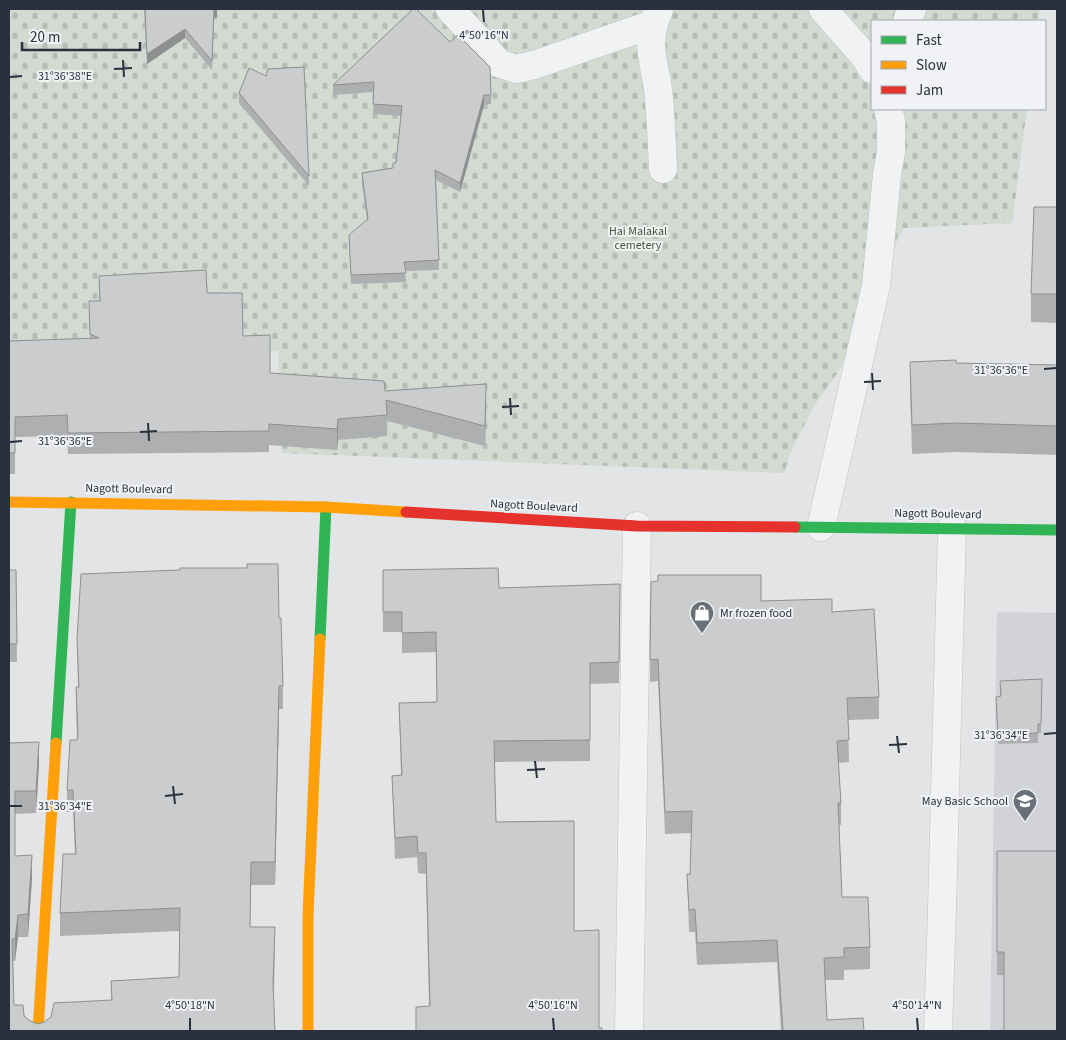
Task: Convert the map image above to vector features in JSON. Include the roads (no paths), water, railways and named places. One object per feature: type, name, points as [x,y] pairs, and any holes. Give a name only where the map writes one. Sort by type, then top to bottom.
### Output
[{"type":"street","points":[[450,9],[498,63],[516,69],[534,65],[656,16]]},
{"type":"street","points":[[824,9],[866,58],[871,67]]},
{"type":"street","points":[[656,16],[650,42],[659,96],[663,169]]},
{"type":"street","points":[[821,527],[876,286],[891,152],[891,120],[888,110]]},
{"type":"street","name":"Nagott Boulevard","points":[[9,502],[326,508],[637,526],[1057,530]]},
{"type":"street","points":[[38,1031],[71,502]]},
{"type":"street","points":[[308,1031],[308,916],[326,508]]},
{"type":"street","points":[[629,1031],[637,526]]},
{"type":"street","points":[[938,1031],[952,528]]},
{"type":"place","name":"Mr frozen food","points":[[702,634]]},
{"type":"place","name":"May Basic School","points":[[1025,822]]},
{"type":"park label","name":"Hai Malakal cemetery","points":[[638,238]]}]
